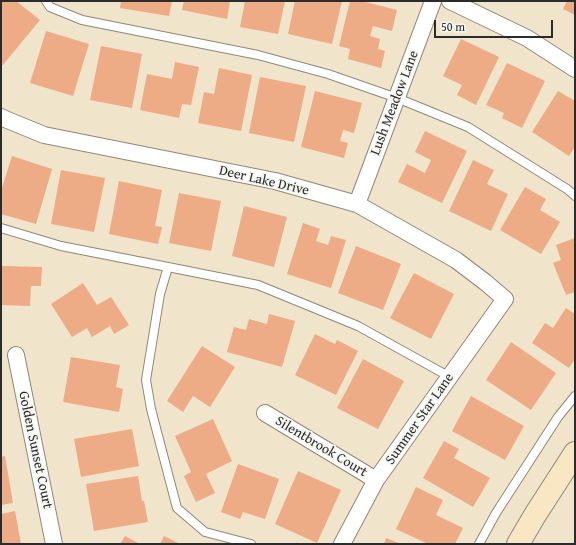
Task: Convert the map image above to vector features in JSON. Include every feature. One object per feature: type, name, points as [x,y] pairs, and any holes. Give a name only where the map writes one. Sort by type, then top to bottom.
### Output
[{"type":"main road","points":[[518,544],[575,453]]},
{"type":"street","name":"Lush Meadow Lane","points":[[357,204],[433,1]]},
{"type":"street","points":[[450,1],[527,38],[575,69]]},
{"type":"street","name":"Deer Lake Drive","points":[[1,116],[44,135],[275,182],[357,204],[456,260],[505,299]]},
{"type":"street","name":"Summer Star Lane","points":[[342,544],[376,480],[505,299]]},
{"type":"street","name":"Golden Sunset Court","points":[[16,355],[54,544]]},
{"type":"street","name":"Silentbrook Court","points":[[265,413],[376,480]]},
{"type":"lane","points":[[46,1],[50,7],[82,20],[258,55],[328,74],[397,98],[468,126],[567,189],[575,196]]},
{"type":"lane","points":[[1,228],[61,246],[258,284],[358,326],[450,377]]},
{"type":"lane","points":[[168,267],[160,294],[146,380],[151,409],[177,508],[205,532],[252,544]]},
{"type":"lane","points":[[478,544],[496,513],[558,417],[575,396]]},
{"type":"building","points":[[1,1],[16,1],[40,20],[2,66],[1,65]]},
{"type":"building","points":[[121,1],[172,1],[169,16],[120,8]]},
{"type":"building","points":[[184,1],[230,1],[227,19],[182,10]]},
{"type":"building","points":[[245,1],[285,1],[278,34],[240,27]]},
{"type":"building","points":[[295,1],[342,1],[332,44],[288,34]]},
{"type":"building","points":[[350,1],[362,1],[397,10],[392,31],[373,26],[370,36],[380,39],[378,49],[385,51],[381,68],[348,59],[350,49],[339,46]]},
{"type":"building","points":[[567,1],[575,1],[575,15],[563,9]]},
{"type":"building","points":[[46,31],[89,44],[73,96],[30,83]]},
{"type":"building","points":[[461,39],[499,57],[476,105],[457,95],[462,85],[443,76]]},
{"type":"building","points":[[101,46],[142,54],[132,108],[90,100]]},
{"type":"building","points":[[175,62],[199,67],[191,105],[182,104],[179,118],[140,110],[147,74],[172,79]]},
{"type":"building","points":[[507,63],[545,81],[522,128],[502,118],[504,113],[486,105]]},
{"type":"building","points":[[219,68],[252,75],[241,131],[198,123],[204,92],[214,94]]},
{"type":"building","points":[[260,77],[306,86],[294,142],[249,133]]},
{"type":"building","points":[[315,91],[362,103],[354,133],[343,130],[340,141],[348,143],[344,158],[301,147]]},
{"type":"building","points":[[558,91],[575,101],[575,147],[569,156],[532,132]]},
{"type":"building","points":[[425,131],[467,151],[442,203],[398,182],[407,164],[425,173],[431,160],[415,152]]},
{"type":"building","points":[[12,156],[52,169],[36,224],[1,214],[1,191]]},
{"type":"building","points":[[473,160],[494,170],[487,184],[508,194],[491,231],[449,211]]},
{"type":"building","points":[[61,170],[105,178],[94,232],[51,224]]},
{"type":"building","points":[[119,181],[162,190],[155,226],[162,227],[158,244],[109,234]]},
{"type":"building","points":[[525,187],[546,199],[540,210],[560,222],[541,254],[500,230]]},
{"type":"building","points":[[179,193],[221,201],[211,251],[169,243]]},
{"type":"building","points":[[244,206],[287,217],[274,267],[232,256]]},
{"type":"building","points":[[303,223],[320,229],[316,241],[328,245],[331,236],[346,240],[331,288],[287,274]]},
{"type":"building","points":[[575,238],[575,292],[566,295],[553,263],[561,260],[556,245]]},
{"type":"building","points":[[356,246],[401,264],[383,310],[338,293]]},
{"type":"building","points":[[1,266],[42,267],[41,286],[31,286],[30,306],[1,305]]},
{"type":"building","points":[[414,273],[454,294],[431,339],[390,318]]},
{"type":"building","points":[[83,283],[97,305],[111,297],[129,325],[114,334],[110,326],[92,337],[87,328],[72,337],[51,304]]},
{"type":"building","points":[[566,308],[575,314],[575,359],[569,368],[532,343],[545,323],[553,328]]},
{"type":"building","points":[[269,314],[295,321],[282,367],[227,352],[234,327],[246,330],[249,319],[267,324]]},
{"type":"building","points":[[315,334],[335,344],[337,340],[358,351],[336,395],[295,375]]},
{"type":"building","points":[[511,342],[556,373],[531,410],[486,380]]},
{"type":"building","points":[[202,346],[235,367],[210,407],[193,396],[183,412],[167,401]]},
{"type":"building","points":[[71,357],[120,365],[116,387],[123,389],[119,412],[63,402]]},
{"type":"building","points":[[363,359],[404,381],[378,429],[337,408]]},
{"type":"building","points":[[471,396],[524,426],[505,460],[452,431]]},
{"type":"building","points":[[213,419],[232,461],[206,474],[215,493],[196,502],[184,476],[191,472],[175,436]]},
{"type":"building","points":[[132,429],[139,466],[81,477],[74,439]]},
{"type":"building","points":[[444,441],[459,449],[454,458],[490,478],[473,507],[423,478]]},
{"type":"building","points":[[5,456],[13,503],[1,505],[1,457]]},
{"type":"building","points":[[238,464],[279,479],[265,519],[243,512],[240,519],[221,512]]},
{"type":"building","points":[[298,471],[341,490],[317,543],[275,524]]},
{"type":"building","points":[[138,476],[142,501],[144,501],[148,522],[94,531],[86,484]]},
{"type":"building","points":[[416,487],[443,500],[436,515],[463,528],[455,544],[428,544],[396,529]]},
{"type":"building","points":[[15,511],[21,544],[1,544],[1,514]]},
{"type":"building","points":[[125,536],[140,544],[120,544]]},
{"type":"building","points":[[164,536],[180,544],[160,544]]},
{"type":"building","points":[[386,538],[401,544],[384,544]]}]
